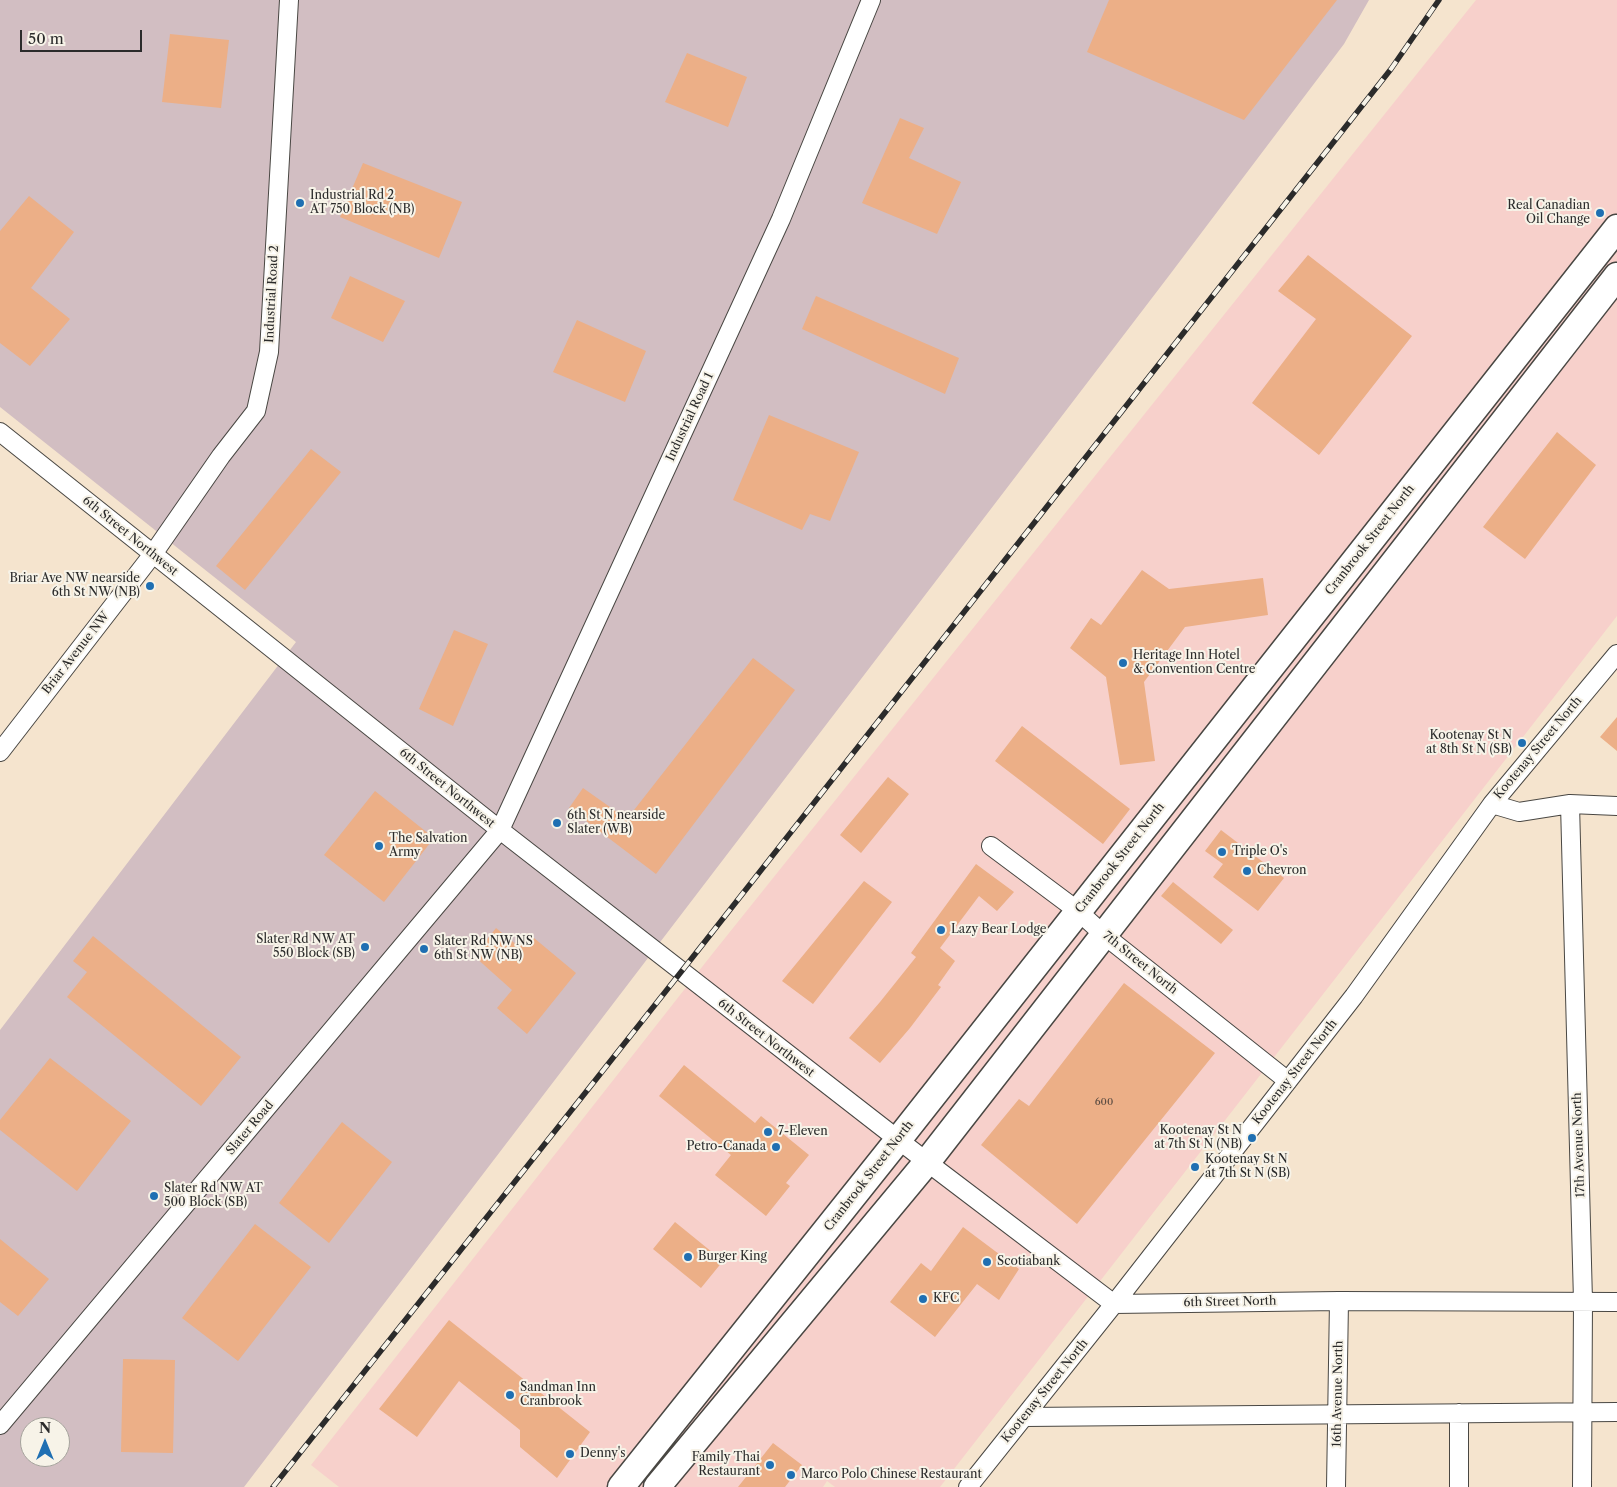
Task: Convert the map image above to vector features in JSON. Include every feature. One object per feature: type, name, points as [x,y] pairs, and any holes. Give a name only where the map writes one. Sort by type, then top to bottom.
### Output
[{"type":"highway","name":"Cranbrook Street North","points":[[621,1487],[898,1140],[1617,228]]},
{"type":"highway","points":[[657,1487],[927,1162],[1617,276]]},
{"type":"street","name":"Industrial Road 2","points":[[153,554],[221,456],[256,411],[264,379],[269,352],[288,0]]},
{"type":"street","name":"Industrial Road 1","points":[[500,830],[782,219],[871,0]]},
{"type":"street","name":"6th Street Northwest","points":[[0,432],[500,830],[898,1140]]},
{"type":"street","name":"Briar Avenue NW","points":[[0,752],[153,554]]},
{"type":"street","name":"Kootenay Street North","points":[[968,1487],[1114,1304],[1354,996],[1492,804],[1617,654]]},
{"type":"street","points":[[1492,804],[1518,812],[1570,804],[1617,806]]},
{"type":"street","name":"17th Avenue North","points":[[1570,804],[1583,1302],[1582,1487]]},
{"type":"street","name":"Slater Road","points":[[0,1426],[500,830]]},
{"type":"street","name":"7th Street North","points":[[992,846],[1078,911],[1104,935],[1288,1081]]},
{"type":"street","points":[[898,1140],[1114,1304]]},
{"type":"street","name":"6th Street North","points":[[1114,1304],[1339,1301],[1617,1302]]},
{"type":"street","name":"16th Avenue North","points":[[1336,1487],[1339,1301]]},
{"type":"street","points":[[1024,1417],[1617,1412]]},
{"type":"street","points":[[1459,1413],[1459,1487]]},
{"type":"shaded area","points":[[0,0],[1369,0],[1344,44],[1168,277],[244,1487],[0,1487],[0,1030],[296,642],[0,407]]},
{"type":"shaded area","points":[[1476,0],[1617,0],[1617,616],[940,1487],[835,1487],[827,1481],[823,1487],[339,1487],[311,1465],[713,953]]},
{"type":"building","points":[[1109,0],[1337,0],[1244,120],[1087,52]]},
{"type":"building","points":[[170,34],[229,40],[221,108],[162,102]]},
{"type":"building","points":[[687,53],[747,77],[728,127],[665,102]]},
{"type":"building","points":[[900,118],[924,128],[909,158],[961,182],[937,234],[862,203]]},
{"type":"building","points":[[363,163],[462,202],[439,258],[340,217]]},
{"type":"building","points":[[29,196],[74,232],[31,288],[70,319],[30,366],[0,343],[0,231]]},
{"type":"building","points":[[1308,255],[1412,336],[1319,455],[1252,403],[1316,319],[1278,291]]},
{"type":"building","points":[[350,276],[405,301],[383,342],[331,318]]},
{"type":"building","points":[[816,296],[959,358],[945,394],[802,329]]},
{"type":"building","points":[[577,320],[646,351],[625,402],[553,372]]},
{"type":"building","points":[[769,415],[859,452],[830,521],[810,514],[802,530],[733,500]]},
{"type":"building","points":[[1557,432],[1596,465],[1525,559],[1483,527]]},
{"type":"building","points":[[311,449],[341,472],[245,590],[216,566]]},
{"type":"building","name":"Heritage Inn Hotel & Convention Centre","points":[[1142,570],[1169,589],[1263,578],[1268,615],[1185,627],[1144,682],[1155,761],[1120,765],[1106,677],[1070,648],[1091,618],[1101,625]]},
{"type":"building","points":[[454,630],[488,644],[453,726],[419,709]]},
{"type":"building","points":[[753,658],[795,690],[656,874],[569,808],[583,788],[627,819]]},
{"type":"building","points":[[1617,717],[1617,751],[1600,737]]},
{"type":"building","points":[[1022,726],[1130,809],[1103,844],[995,761]]},
{"type":"building","points":[[888,777],[909,794],[861,853],[840,835]]},
{"type":"building","name":"The Salvation Army","points":[[375,791],[434,838],[384,902],[324,855]]},
{"type":"building","name":"Chevron","points":[[1221,830],[1284,878],[1258,911],[1213,877],[1223,864],[1205,851]]},
{"type":"building","points":[[976,864],[1014,892],[997,911],[979,896],[940,948],[955,961],[938,985],[941,987],[880,1063],[849,1038],[916,957],[911,953]]},
{"type":"building","points":[[864,881],[892,902],[813,1004],[782,981]]},
{"type":"building","points":[[1173,882],[1233,930],[1221,944],[1161,896]]},
{"type":"building","points":[[496,928],[518,946],[528,933],[576,973],[527,1034],[497,1008],[512,990],[474,956]]},
{"type":"building","points":[[93,936],[241,1057],[201,1106],[67,997],[87,972],[73,961]]},
{"type":"building","points":[[1124,983],[1215,1053],[1077,1224],[981,1145],[1019,1099],[1029,1106]]},
{"type":"building","points":[[50,1058],[131,1121],[77,1191],[0,1130],[0,1120]]},
{"type":"building","points":[[684,1065],[755,1123],[761,1116],[809,1155],[786,1183],[790,1186],[766,1216],[715,1175],[731,1155],[659,1096]]},
{"type":"building","points":[[342,1122],[392,1162],[329,1243],[279,1203]]},
{"type":"building","points":[[675,1222],[723,1261],[701,1288],[653,1249]]},
{"type":"building","points":[[255,1224],[311,1267],[238,1361],[182,1318]]},
{"type":"building","points":[[963,1227],[1019,1269],[999,1300],[977,1284],[935,1337],[890,1302],[921,1263],[931,1271]]},
{"type":"building","points":[[0,1239],[49,1279],[18,1316],[0,1302]]},
{"type":"building","name":"Sandman Inn Cranbrook","points":[[449,1320],[590,1432],[557,1478],[520,1447],[520,1430],[459,1381],[417,1437],[379,1409]]},
{"type":"building","points":[[123,1359],[175,1360],[173,1453],[121,1452]]},
{"type":"building","points":[[773,1443],[802,1465],[785,1487],[738,1487]]},
{"type":"railway","points":[[273,1487],[681,972],[1391,69],[1439,0]]},
{"type":"place","name":"Industrial Rd 2 AT 750 Block (NB)","points":[[300,203]]},
{"type":"place","name":"Real Canadian Oil Change","points":[[1600,213]]},
{"type":"place","name":"Briar Ave NW nearside 6th St NW (NB)","points":[[150,586]]},
{"type":"place","name":"Heritage Inn Hotel & Convention Centre","points":[[1123,663]]},
{"type":"place","name":"Kootenay St N at 8th St N (SB)","points":[[1522,743]]},
{"type":"place","name":"6th St N nearside Slater (WB)","points":[[557,823]]},
{"type":"place","name":"The Salvation Army","points":[[379,846]]},
{"type":"place","name":"Triple O's","points":[[1222,852]]},
{"type":"place","name":"Chevron","points":[[1247,871]]},
{"type":"place","name":"Lazy Bear Lodge","points":[[941,930]]},
{"type":"place","name":"Slater Rd NW AT 550 Block (SB)","points":[[365,947]]},
{"type":"place","name":"Slater Rd NW NS 6th St NW (NB)","points":[[424,949]]},
{"type":"place","name":"7-Eleven","points":[[768,1132]]},
{"type":"place","name":"Kootenay St N at 7th St N (NB)","points":[[1252,1138]]},
{"type":"place","name":"Petro-Canada","points":[[776,1147]]},
{"type":"place","name":"Kootenay St N at 7th St N (SB)","points":[[1195,1167]]},
{"type":"place","name":"Slater Rd NW AT 500 Block (SB)","points":[[154,1196]]},
{"type":"place","name":"Burger King","points":[[688,1257]]},
{"type":"place","name":"Scotiabank","points":[[987,1262]]},
{"type":"place","name":"KFC","points":[[923,1299]]},
{"type":"place","name":"Sandman Inn Cranbrook","points":[[510,1395]]},
{"type":"place","name":"Denny's","points":[[570,1454]]},
{"type":"place","name":"Family Thai Restaurant","points":[[770,1465]]},
{"type":"place","name":"Marco Polo Chinese Restaurant","points":[[791,1475]]}]
